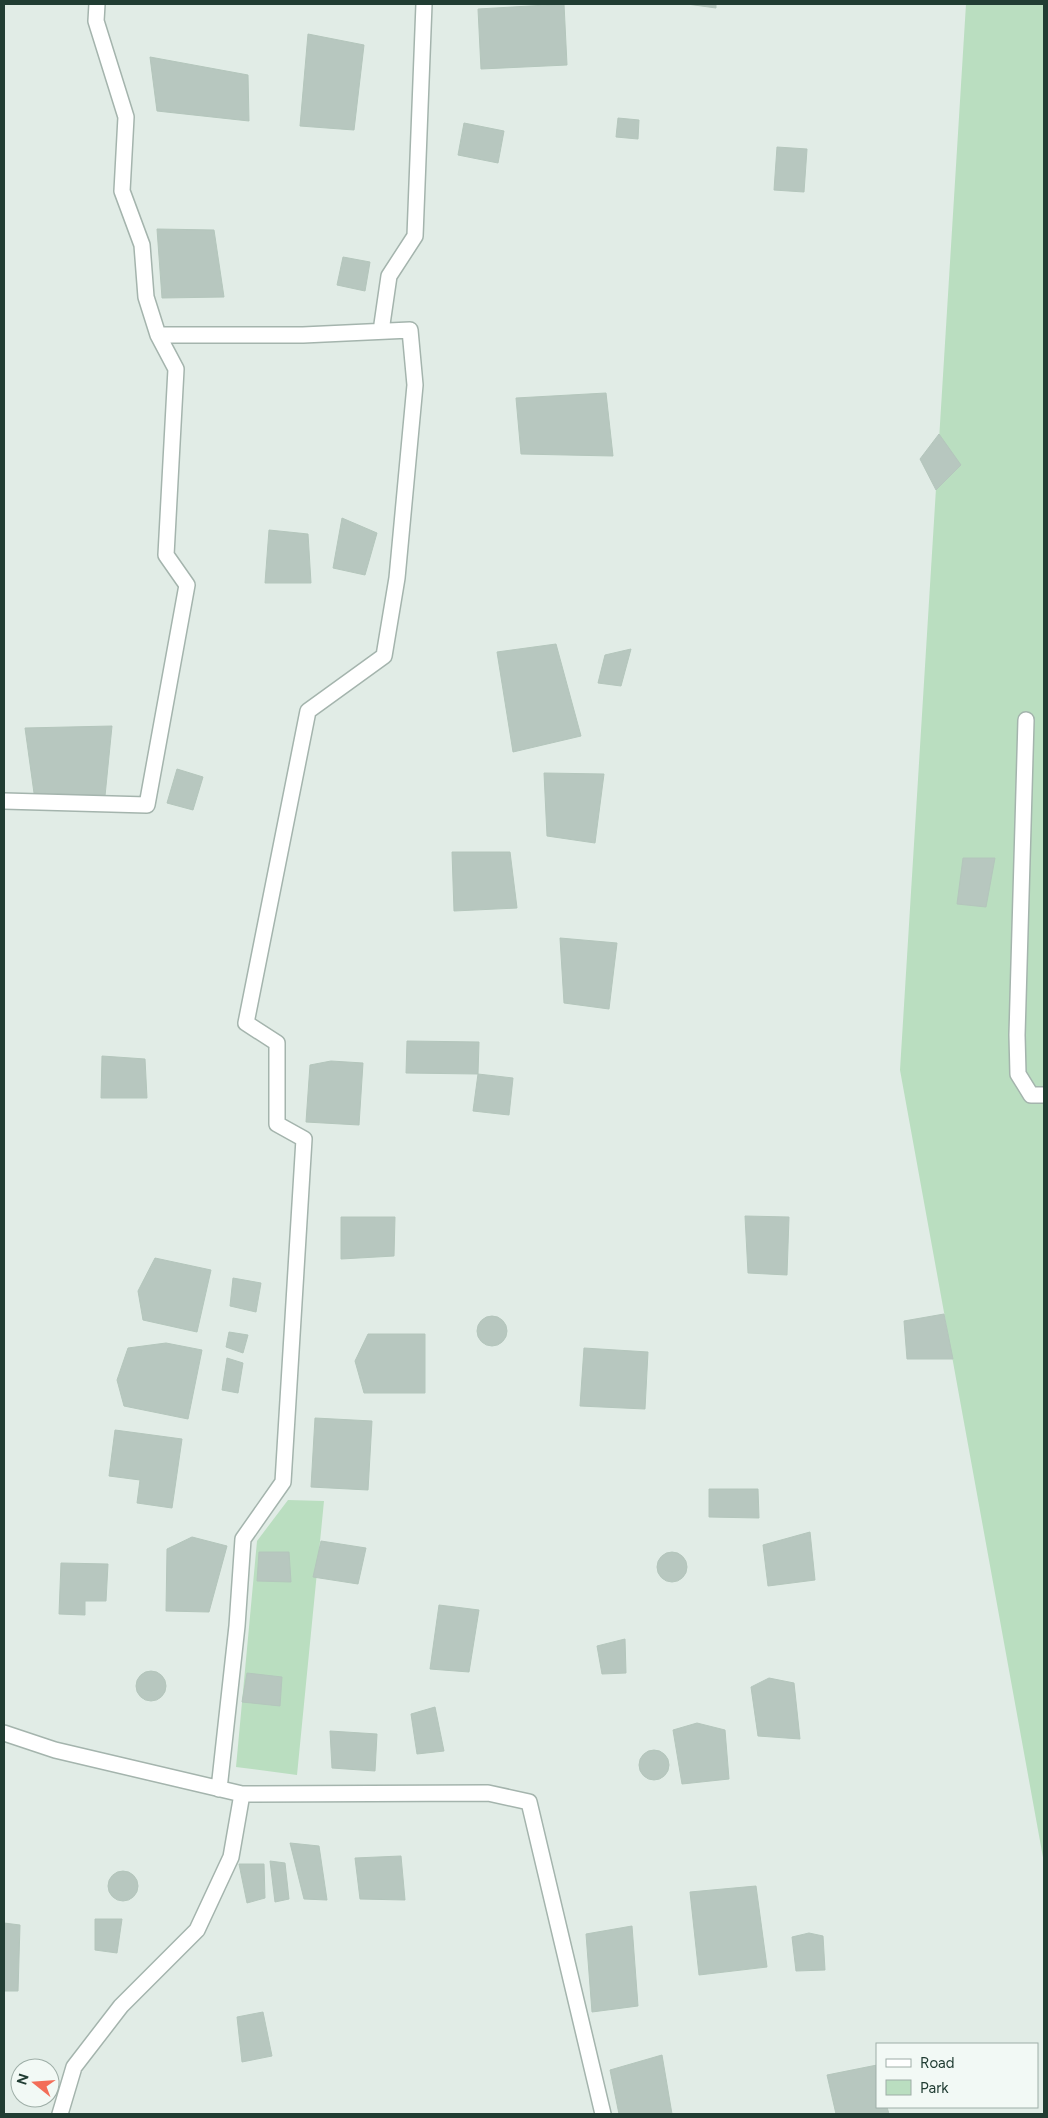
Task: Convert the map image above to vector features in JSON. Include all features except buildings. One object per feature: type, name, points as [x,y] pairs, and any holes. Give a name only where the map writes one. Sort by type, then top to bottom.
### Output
[{"type":"street","points":[[4,801],[147,805],[187,585],[166,556],[176,369],[158,335],[146,297],[142,245],[122,191],[126,117],[96,21],[97,4]]},
{"type":"street","points":[[381,331],[389,276],[415,236],[424,4]]},
{"type":"street","points":[[158,335],[304,336],[410,330],[415,384],[398,578],[384,656],[308,711],[246,1023],[277,1043],[277,1124],[304,1139],[283,1482],[243,1539],[237,1626],[219,1789]]},
{"type":"street","points":[[1026,720],[1017,1036],[1018,1074],[1031,1095],[1044,1095]]},
{"type":"street","points":[[4,1733],[55,1750],[242,1794],[488,1793],[529,1802],[603,2114]]},
{"type":"street","points":[[60,2114],[74,2067],[121,2006],[197,1930],[231,1857],[242,1794]]},
{"type":"green space","points":[[966,4],[1044,4],[1044,1863],[900,1070]]},
{"type":"green space","points":[[288,1500],[324,1501],[297,1775],[236,1767],[257,1541]]}]
